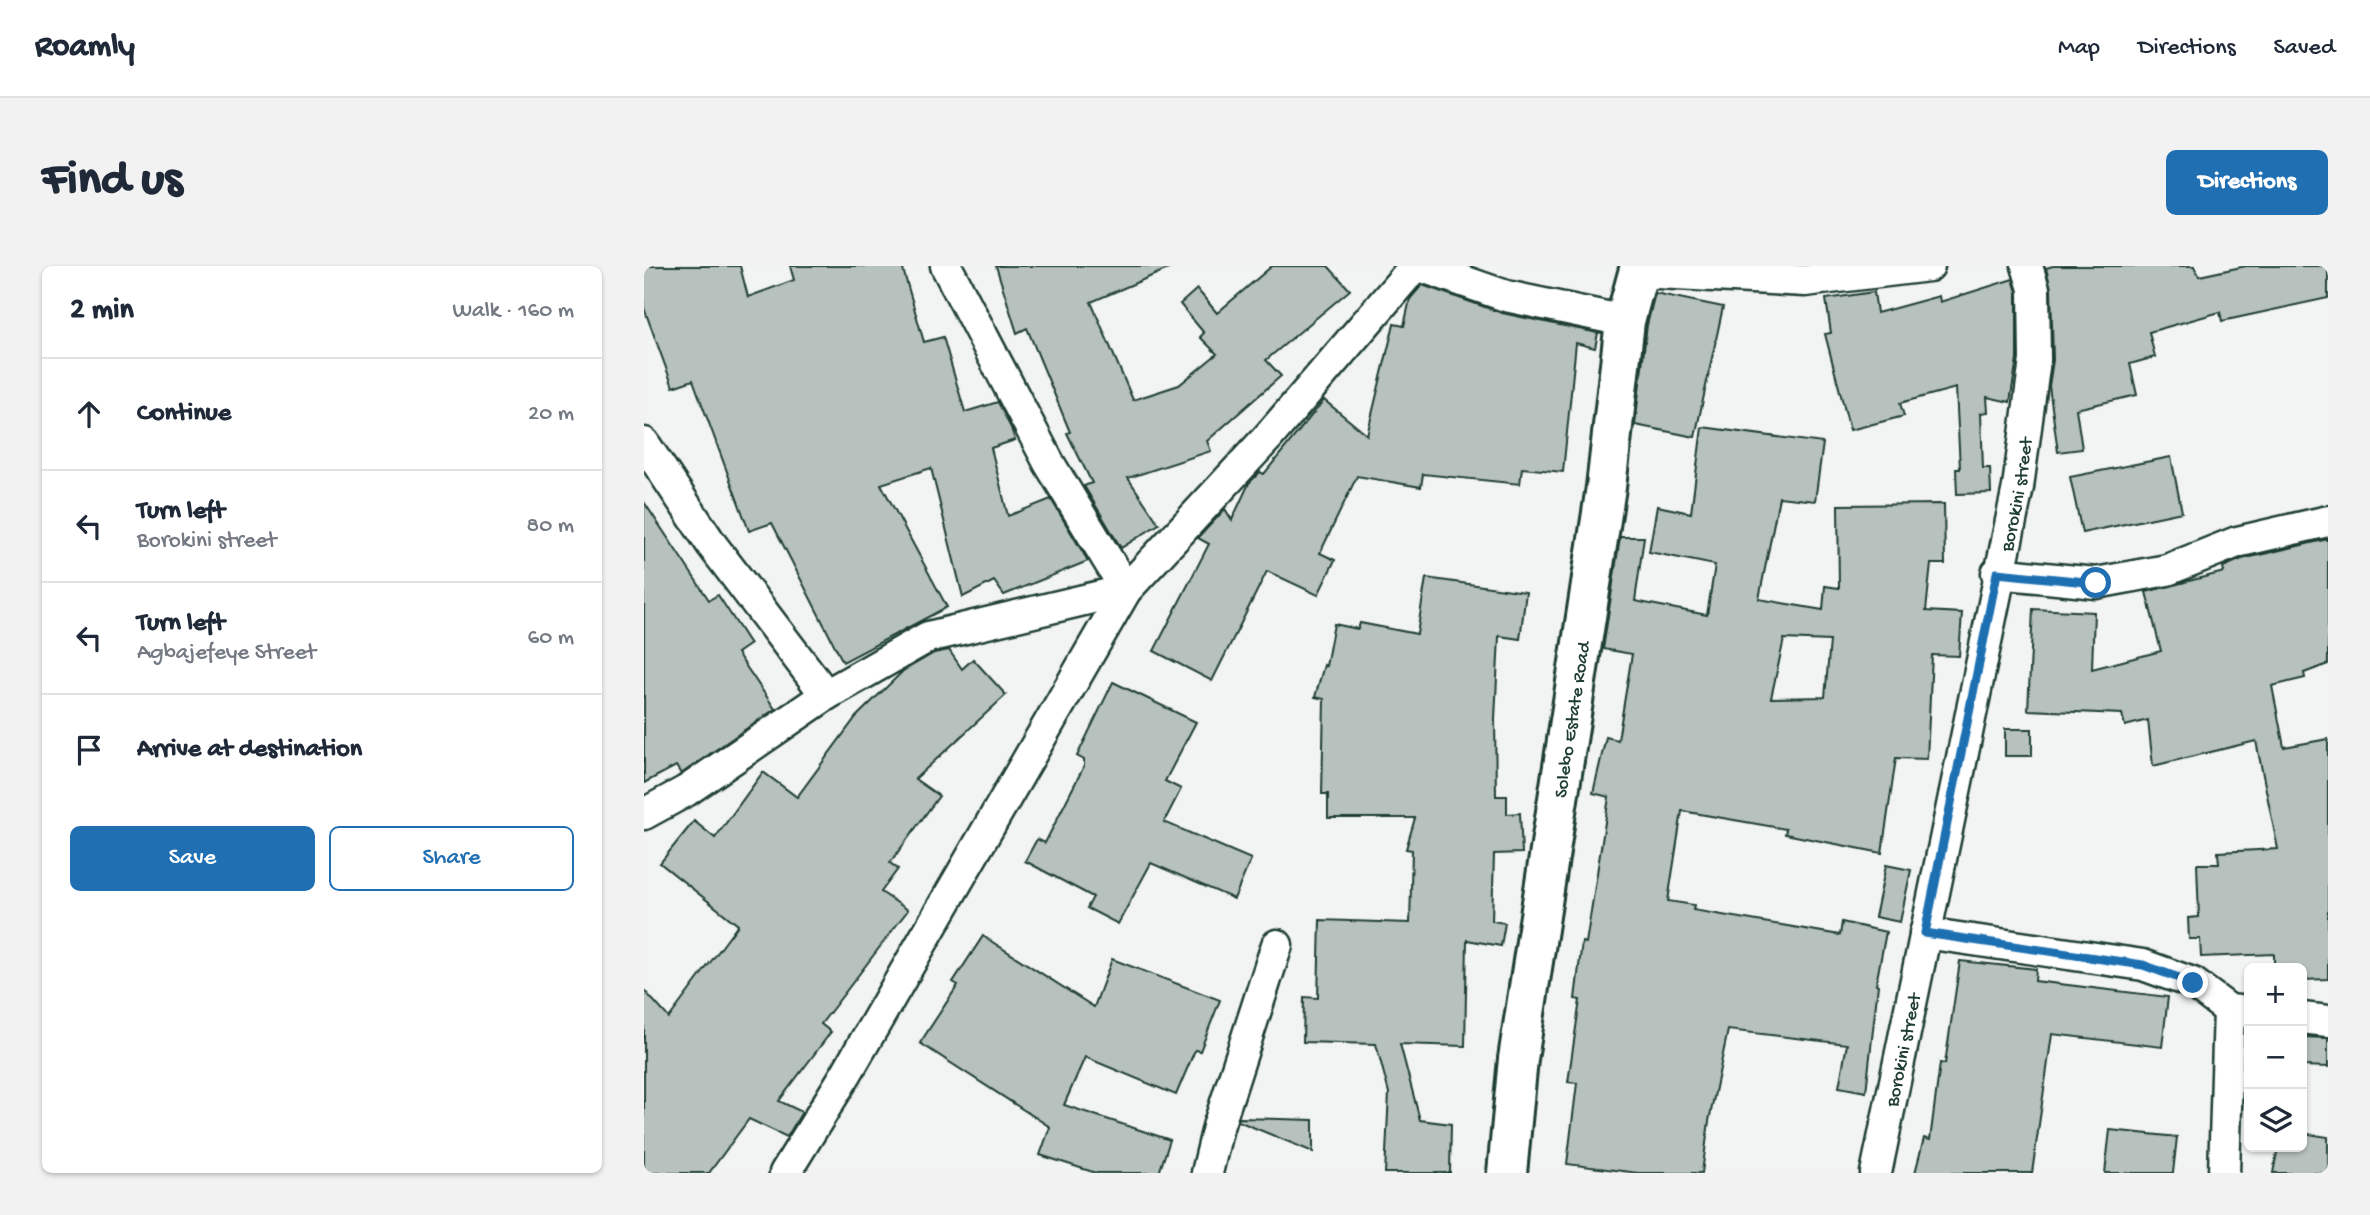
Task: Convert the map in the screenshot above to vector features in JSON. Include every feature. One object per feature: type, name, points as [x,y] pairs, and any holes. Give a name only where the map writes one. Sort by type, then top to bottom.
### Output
[{"type":"street","points":[[946,266],[1049,463],[1126,590]]},
{"type":"street","points":[[785,1173],[846,1074],[1126,590],[1269,436],[1417,266],[1506,296],[1625,321]]},
{"type":"street","points":[[1639,269],[1805,281],[1929,266]]},
{"type":"street","name":"Borokini street","points":[[1875,1173],[1997,573],[2018,487],[2035,360],[2034,289],[2027,266]]},
{"type":"street","name":"Solebo Estate Road","points":[[1507,1173],[1518,1059],[1606,487],[1625,321],[1639,269]]},
{"type":"street","points":[[644,443],[712,545],[826,695]]},
{"type":"street","points":[[1997,573],[2096,583],[2167,570],[2237,542],[2328,521]]},
{"type":"street","points":[[644,814],[686,792],[826,695],[929,637],[1126,590]]},
{"type":"street","points":[[1925,933],[2143,965],[2193,983],[2239,1011],[2224,1173]]},
{"type":"street","points":[[1207,1173],[1218,1127],[1277,945]]},
{"type":"street","points":[[2307,1019],[2328,1021]]},
{"type":"building","points":[[644,266],[740,266],[748,297],[794,280],[790,266],[902,266],[924,342],[943,337],[965,412],[998,402],[1011,428],[1015,440],[991,448],[1008,516],[1051,499],[1088,561],[1004,595],[994,581],[963,597],[931,468],[881,484],[947,607],[843,662],[772,523],[749,531],[693,380],[673,387],[644,308]]},
{"type":"building","points":[[996,266],[1175,266],[1091,302],[1133,400],[1179,385],[1217,354],[1200,337],[1204,333],[1180,304],[1197,289],[1217,313],[1272,266],[1328,266],[1350,290],[1266,360],[1281,376],[1207,441],[1211,451],[1128,478],[1159,524],[1121,548],[1084,486],[1092,483],[1067,433],[1070,432],[1027,328],[1017,333]]},
{"type":"building","points":[[2194,266],[2199,276],[2246,266],[2328,266],[2328,298],[2222,321],[2220,312],[2149,332],[2155,357],[2130,364],[2137,395],[2076,409],[2082,449],[2058,452],[2049,386],[2053,360],[2051,289],[2046,268]]},
{"type":"building","points":[[2013,279],[2017,292],[2017,359],[2010,402],[1987,397],[1988,412],[1981,413],[1983,468],[1990,468],[1991,493],[1957,494],[1956,469],[1960,469],[1956,388],[1900,403],[1904,416],[1850,430],[1825,334],[1831,333],[1826,299],[1874,292],[1877,313],[1939,296],[1940,302]]},
{"type":"building","points":[[1422,285],[1502,313],[1598,333],[1595,348],[1576,343],[1563,472],[1522,468],[1520,484],[1423,474],[1421,487],[1357,476],[1320,553],[1335,560],[1318,595],[1267,571],[1212,681],[1154,651],[1209,544],[1198,538],[1225,509],[1232,520],[1249,483],[1260,472],[1264,474],[1324,400],[1367,435],[1394,324],[1404,326],[1410,299]]},
{"type":"building","points":[[1655,293],[1723,307],[1695,437],[1635,425],[1647,325]]},
{"type":"building","points":[[1702,427],[1823,443],[1815,501],[1779,497],[1759,599],[1823,610],[1825,586],[1839,588],[1838,505],[1944,504],[1945,564],[1931,564],[1926,611],[1962,613],[1959,656],[1932,655],[1927,759],[1896,758],[1882,853],[1785,834],[1786,829],[1682,811],[1668,901],[1694,905],[1693,910],[1840,935],[1842,922],[1886,932],[1876,984],[1866,1092],[1839,1087],[1847,1044],[1728,1030],[1709,1121],[1702,1173],[1638,1173],[1567,1164],[1577,1083],[1568,1082],[1580,1000],[1575,999],[1582,942],[1586,943],[1609,797],[1593,793],[1606,737],[1618,740],[1632,654],[1603,649],[1620,537],[1644,537],[1635,601],[1707,615],[1715,565],[1649,552],[1657,506],[1691,513]],"holes":[[[1784,639],[1830,641],[1825,697],[1771,698]]]},
{"type":"building","points":[[2171,457],[2182,512],[2082,533],[2070,477]]},
{"type":"building","points":[[644,502],[709,600],[718,595],[750,644],[737,653],[775,709],[681,774],[676,766],[644,783]]},
{"type":"building","points":[[2328,539],[2328,664],[2304,673],[2305,678],[2272,686],[2284,747],[2328,739],[2328,979],[2307,980],[2307,963],[2274,963],[2274,954],[2201,957],[2200,939],[2189,939],[2188,918],[2199,917],[2197,864],[2219,864],[2218,852],[2278,849],[2256,741],[2153,766],[2148,720],[2125,726],[2122,714],[2028,710],[2033,609],[2094,612],[2092,669],[2161,651],[2146,592],[2224,572],[2223,567],[2242,559]]},
{"type":"building","points":[[1426,578],[1526,592],[1520,639],[1499,636],[1495,719],[1496,796],[1507,796],[1507,814],[1520,813],[1522,853],[1494,854],[1492,921],[1505,923],[1501,946],[1467,940],[1465,1046],[1400,1044],[1420,1120],[1451,1124],[1450,1173],[1385,1173],[1389,1093],[1376,1044],[1303,1042],[1304,997],[1318,998],[1320,920],[1410,923],[1412,850],[1406,849],[1415,818],[1328,818],[1328,794],[1322,794],[1324,699],[1315,697],[1324,665],[1326,666],[1334,624],[1358,629],[1360,623],[1417,634]]},
{"type":"building","points":[[949,650],[962,669],[973,659],[1006,695],[915,779],[939,796],[890,863],[898,869],[881,892],[908,910],[821,1024],[831,1032],[779,1101],[802,1112],[787,1137],[749,1119],[709,1173],[644,1173],[644,990],[669,1018],[738,925],[660,863],[694,821],[715,838],[763,772],[797,797],[856,717],[903,671],[934,653]]},
{"type":"building","points":[[1113,682],[1196,722],[1165,781],[1181,789],[1164,822],[1251,859],[1234,899],[1151,863],[1118,924],[1087,908],[1093,897],[1025,861],[1037,839],[1045,843],[1084,766],[1084,760],[1077,756]]},
{"type":"building","points":[[2005,729],[2032,729],[2032,756],[2005,756]]},
{"type":"building","points":[[1886,865],[1911,870],[1900,922],[1875,917]]},
{"type":"building","points":[[983,936],[1094,1007],[1112,959],[1220,1000],[1200,1051],[1195,1050],[1176,1095],[1085,1057],[1064,1105],[1170,1140],[1159,1173],[1096,1173],[1040,1155],[1050,1127],[920,1043],[958,985],[953,982]]},
{"type":"building","points":[[1960,961],[2036,969],[2035,981],[2168,997],[2162,1047],[2052,1034],[2032,1173],[1915,1173],[1924,1138],[1930,1140],[1940,1063],[1945,1064]]},
{"type":"building","points":[[2307,1037],[2328,1038],[2328,1067],[2307,1066]]},
{"type":"building","points":[[1239,1118],[1313,1120],[1313,1152],[1238,1121]]},
{"type":"building","points":[[2110,1130],[2177,1137],[2173,1173],[2105,1173]]},
{"type":"building","points":[[2307,1134],[2328,1137],[2328,1173],[2273,1173],[2277,1152],[2307,1152]]},
{"type":"route","points":[[2096,583],[1997,573],[1925,933],[2066,956],[2143,965],[2193,983]]}]
